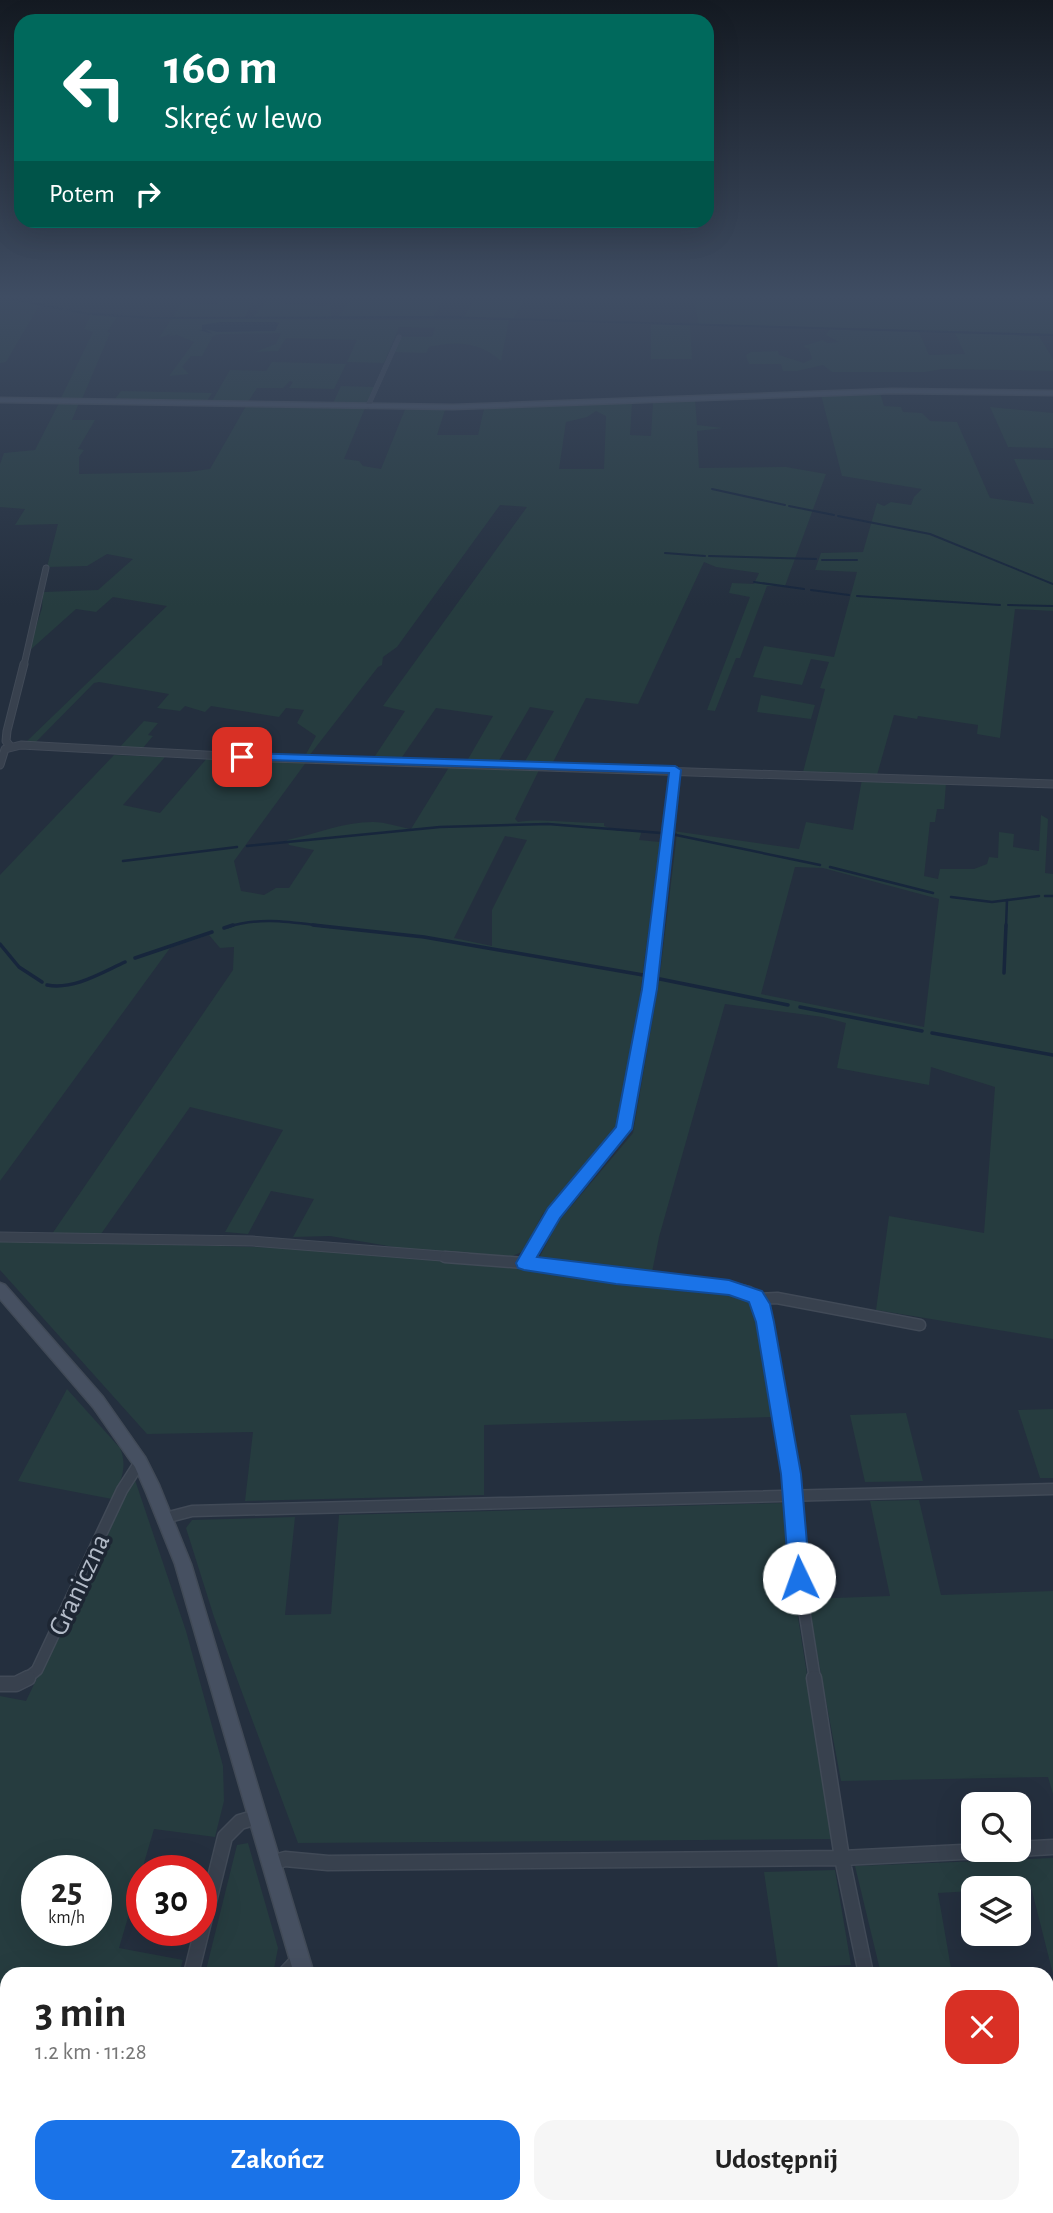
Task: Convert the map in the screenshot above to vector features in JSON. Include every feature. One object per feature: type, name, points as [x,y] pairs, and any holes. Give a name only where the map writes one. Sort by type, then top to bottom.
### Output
[{"type":"street","points":[[17,400],[453,407],[638,400]]},
{"type":"street","points":[[368,406],[371,400]]},
{"type":"street","points":[[10,746],[6,741],[7,731],[39,607],[46,568]]},
{"type":"street","points":[[0,765],[3,753],[10,746],[1053,784]]},
{"type":"street","points":[[524,1263],[554,1213],[624,1129],[650,989],[675,770]]},
{"type":"street","points":[[0,1237],[252,1241],[524,1263],[616,1276],[729,1287],[749,1293],[757,1299],[765,1322],[795,1497],[799,1578],[842,1858],[865,1967]]},
{"type":"street","points":[[0,1289],[98,1402],[140,1462],[166,1518],[183,1564],[302,1966]]},
{"type":"street","points":[[757,1299],[777,1298],[920,1325]]},
{"type":"street","name":"Graniczna","points":[[0,1684],[10,1686],[22,1682],[37,1670],[122,1490],[140,1462]]},
{"type":"street","points":[[166,1518],[192,1511],[1053,1489]]},
{"type":"street","points":[[193,1967],[225,1837],[240,1822],[257,1816]]},
{"type":"street","points":[[1031,1848],[1053,1847]]},
{"type":"street","points":[[272,1863],[285,1859],[328,1863],[842,1858],[961,1852]]},
{"type":"green space","points":[[212,400],[249,400],[248,402]]},
{"type":"green space","points":[[334,400],[369,400],[367,404],[333,403]]},
{"type":"green space","points":[[695,400],[697,425],[723,428],[697,431],[699,468],[786,467],[826,474],[785,586],[767,586],[740,658],[736,658],[715,711],[707,710],[750,597],[729,593],[732,583],[754,584],[759,573],[716,567],[704,562],[638,704],[586,698],[552,764],[524,763],[554,711],[530,707],[498,762],[467,761],[493,716],[436,708],[400,760],[373,759],[405,711],[383,706],[527,507],[500,505],[397,647],[383,657],[382,665],[309,756],[305,756],[316,736],[297,723],[304,710],[286,708],[279,717],[211,706],[205,712],[185,706],[180,711],[157,708],[169,694],[99,682],[94,683],[34,744],[25,743],[167,606],[113,597],[96,612],[76,609],[28,652],[42,608],[43,592],[98,590],[133,559],[107,554],[87,566],[47,567],[58,524],[15,525],[25,509],[0,507],[0,464],[4,453],[35,450],[59,403],[79,403],[72,420],[95,420],[78,449],[84,450],[79,457],[79,474],[188,472],[210,469],[246,406],[365,408],[344,459],[381,469],[406,407],[489,408],[632,403],[630,435],[651,436],[653,402]],"holes":[[[484,409],[478,435],[437,435],[445,410]],[[596,411],[606,416],[604,469],[559,469],[566,422],[587,417]]]},
{"type":"green space","points":[[822,400],[882,400],[884,406],[901,407],[903,412],[922,413],[930,421],[957,422],[990,498],[1034,504],[1014,459],[1053,460],[1053,611],[1015,609],[1000,738],[977,734],[978,725],[894,715],[877,775],[803,772],[825,689],[820,688],[829,662],[811,659],[802,685],[753,677],[764,646],[834,657],[857,572],[815,570],[821,553],[863,552],[877,503],[884,506],[891,502],[911,505],[922,489],[842,476]]},
{"type":"green space","points":[[990,407],[1053,413],[1053,448],[1008,447]]},
{"type":"green space","points":[[761,695],[815,705],[811,719],[757,712]]},
{"type":"green space","points":[[144,721],[158,723],[148,735],[153,736],[142,749],[118,749]]},
{"type":"green space","points":[[114,755],[165,757],[123,805],[160,813],[208,757],[307,761],[234,861],[241,891],[264,895],[276,888],[289,888],[314,850],[289,845],[287,840],[340,826],[373,822],[411,829],[451,764],[540,768],[515,819],[518,822],[604,823],[604,826],[618,831],[642,830],[639,840],[660,842],[636,1025],[618,1128],[542,1215],[524,1251],[510,1257],[423,1252],[330,1236],[293,1237],[314,1199],[271,1191],[248,1234],[225,1232],[283,1130],[190,1107],[101,1234],[52,1234],[233,970],[234,947],[220,948],[209,935],[170,948],[0,1181],[0,875]],"holes":[[[505,836],[527,840],[492,910],[492,946],[454,938]]]},
{"type":"green space","points":[[862,779],[946,783],[944,809],[937,809],[935,822],[930,822],[924,876],[938,879],[940,869],[974,869],[987,864],[989,857],[998,858],[999,832],[1014,834],[1013,847],[1039,851],[1041,815],[1048,819],[1045,873],[1053,874],[1053,1339],[876,1310],[889,1216],[984,1233],[995,1087],[931,1067],[929,1085],[837,1068],[846,1023],[823,1017],[725,1004],[659,1237],[651,1277],[544,1264],[540,1256],[558,1222],[633,1133],[659,982],[677,833],[673,831],[799,849],[806,822],[853,830]],"holes":[[[795,867],[823,868],[939,899],[924,1027],[761,994]]]},
{"type":"green space","points":[[0,1240],[289,1248],[423,1258],[736,1292],[754,1306],[774,1417],[484,1425],[484,1495],[245,1501],[253,1432],[147,1434],[0,1270]]},
{"type":"green space","points":[[67,1389],[120,1448],[123,1468],[121,1480],[112,1499],[18,1481]]},
{"type":"green space","points":[[1053,1409],[1053,1478],[1040,1478],[1018,1410]]},
{"type":"green space","points":[[906,1413],[923,1481],[865,1482],[850,1415]]},
{"type":"green space","points":[[134,1477],[186,1631],[223,1766],[224,1801],[215,1837],[154,1829],[146,1855],[126,1855],[126,1924],[119,1948],[183,1960],[181,1967],[0,1967],[0,1696],[26,1701]]},
{"type":"green space","points":[[919,1500],[941,1595],[1053,1591],[1053,1794],[1048,1777],[841,1781],[807,1599],[890,1596],[870,1501]]},
{"type":"green space","points":[[784,1503],[794,1592],[833,1839],[298,1843],[214,1617],[186,1528],[192,1520],[295,1517],[285,1615],[331,1614],[339,1515]]},
{"type":"green space","points":[[248,1843],[278,1948],[274,1967],[207,1967],[212,1946],[217,1946],[217,1926],[237,1845]]},
{"type":"green space","points":[[1053,1858],[1053,1967],[1031,1887],[1031,1876],[961,1876],[961,1892],[938,1893],[951,1967],[879,1967],[855,1866],[1031,1862],[1031,1859]]},
{"type":"green space","points":[[835,1870],[851,1965],[778,1967],[764,1872]]},
{"type":"waterway","points":[[712,489],[785,505]]},
{"type":"waterway","points":[[789,506],[834,515]]},
{"type":"waterway","points":[[838,516],[930,534],[1053,584]]},
{"type":"waterway","points":[[665,553],[705,556]]},
{"type":"waterway","points":[[709,556],[816,559]]},
{"type":"waterway","points":[[822,560],[857,560]]},
{"type":"waterway","points":[[754,582],[804,589]]},
{"type":"waterway","points":[[811,590],[849,595]]},
{"type":"waterway","points":[[857,596],[1000,605]]},
{"type":"waterway","points":[[1008,605],[1053,606]]},
{"type":"waterway","points":[[247,846],[440,827],[548,824],[661,833]]},
{"type":"waterway","points":[[676,835],[820,865]]},
{"type":"waterway","points":[[123,861],[237,847]]},
{"type":"waterway","points":[[830,867],[933,893]]},
{"type":"waterway","points":[[1007,900],[1039,896]]},
{"type":"waterway","points":[[1045,896],[1053,896]]},
{"type":"waterway","points":[[951,897],[992,902],[1007,900]]},
{"type":"waterway","points":[[1006,927],[1007,900]]},
{"type":"waterway","points":[[228,927],[266,921],[322,926]]},
{"type":"waterway","points":[[224,928],[233,925]]},
{"type":"waterway","points":[[313,925],[322,926]]},
{"type":"waterway","points":[[1004,973],[1006,925]]},
{"type":"waterway","points":[[322,926],[424,937],[643,975]]},
{"type":"waterway","points":[[322,926],[330,927]]},
{"type":"waterway","points":[[135,958],[212,932]]},
{"type":"waterway","points":[[0,944],[19,967],[42,982]]},
{"type":"waterway","points":[[47,985],[77,983],[125,962]]},
{"type":"waterway","points":[[660,979],[788,1005]]},
{"type":"waterway","points":[[800,1007],[922,1031]]},
{"type":"waterway","points":[[932,1033],[1053,1055]]},
{"type":"route","points":[[242,757],[675,770],[650,989],[624,1129],[554,1213],[524,1263],[616,1276],[729,1287],[755,1296],[761,1304],[765,1322],[795,1497],[799,1578]]}]
